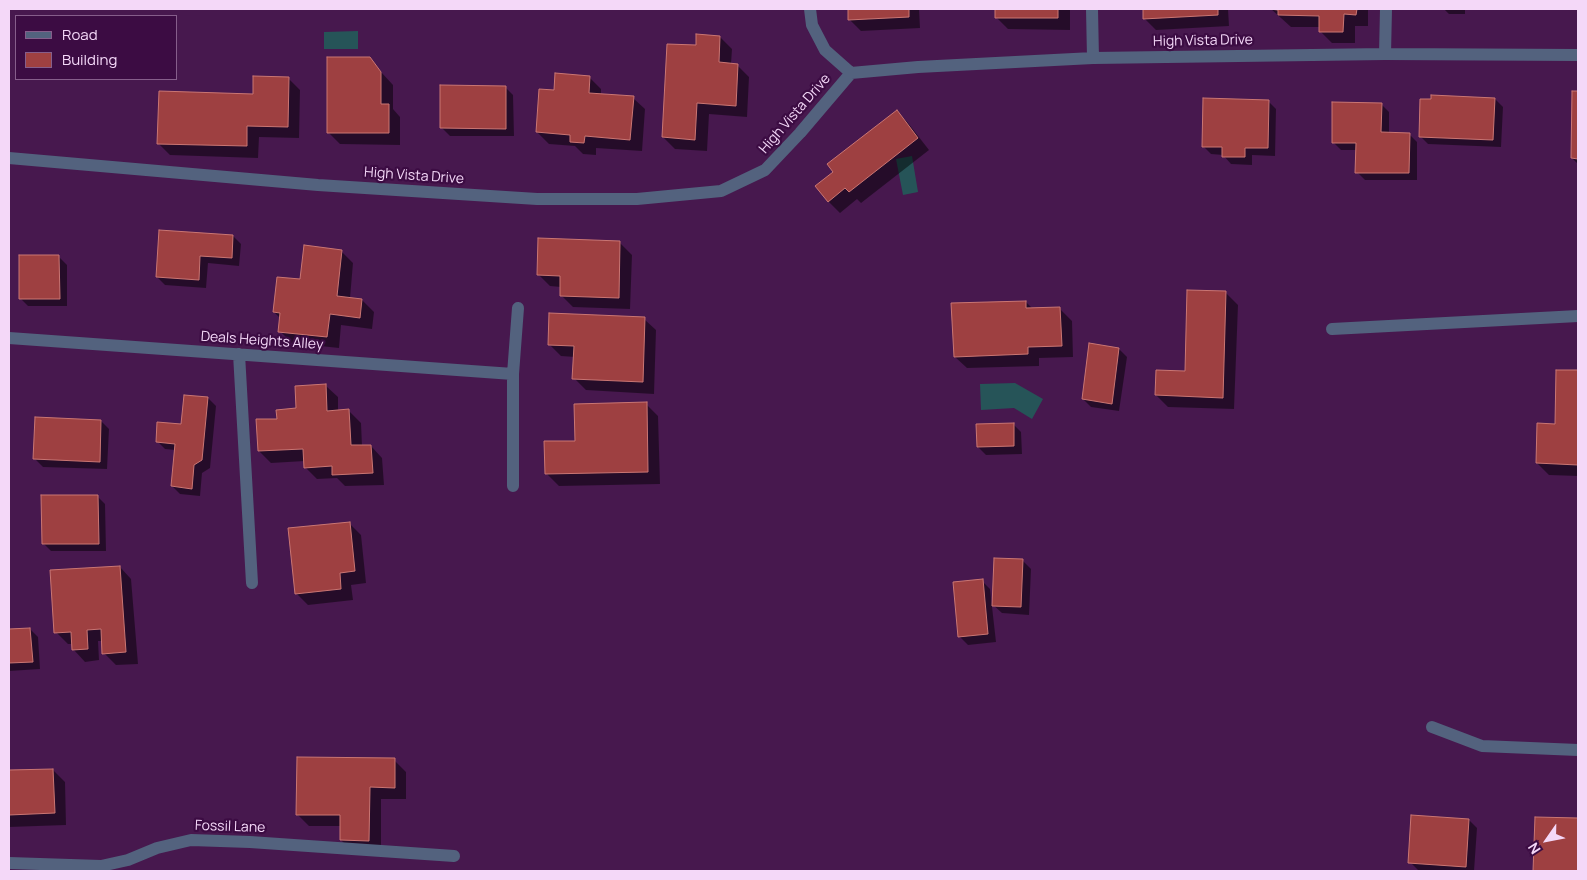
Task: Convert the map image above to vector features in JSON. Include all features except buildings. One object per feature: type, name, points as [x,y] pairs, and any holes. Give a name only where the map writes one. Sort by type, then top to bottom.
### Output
[{"type":"street","points":[[810,9],[812,25],[825,50],[851,73]]},
{"type":"street","points":[[1092,9],[1093,58]]},
{"type":"street","points":[[1385,54],[1386,9]]},
{"type":"street","name":"High Vista Drive","points":[[9,158],[318,185],[537,199],[637,199],[721,191],[765,170],[800,134],[851,73],[918,67],[1093,58],[1385,54],[1578,56]]},
{"type":"street","points":[[513,486],[513,374],[518,308]]},
{"type":"street","points":[[1332,329],[1578,316]]},
{"type":"street","name":"Deals Heights Alley","points":[[9,338],[513,374]]},
{"type":"street","points":[[239,354],[252,583]]},
{"type":"street","points":[[1432,727],[1482,746],[1578,750]]},
{"type":"street","name":"Fossil Lane","points":[[9,863],[101,866],[128,860],[157,848],[191,840],[250,842],[454,856]]},
{"type":"shaded area","points":[[358,31],[358,49],[324,49],[324,32]]},
{"type":"shaded area","points":[[912,156],[918,192],[903,195],[896,159]]},
{"type":"shaded area","points":[[1015,383],[1043,399],[1032,419],[1014,408],[981,410],[980,384]]}]
